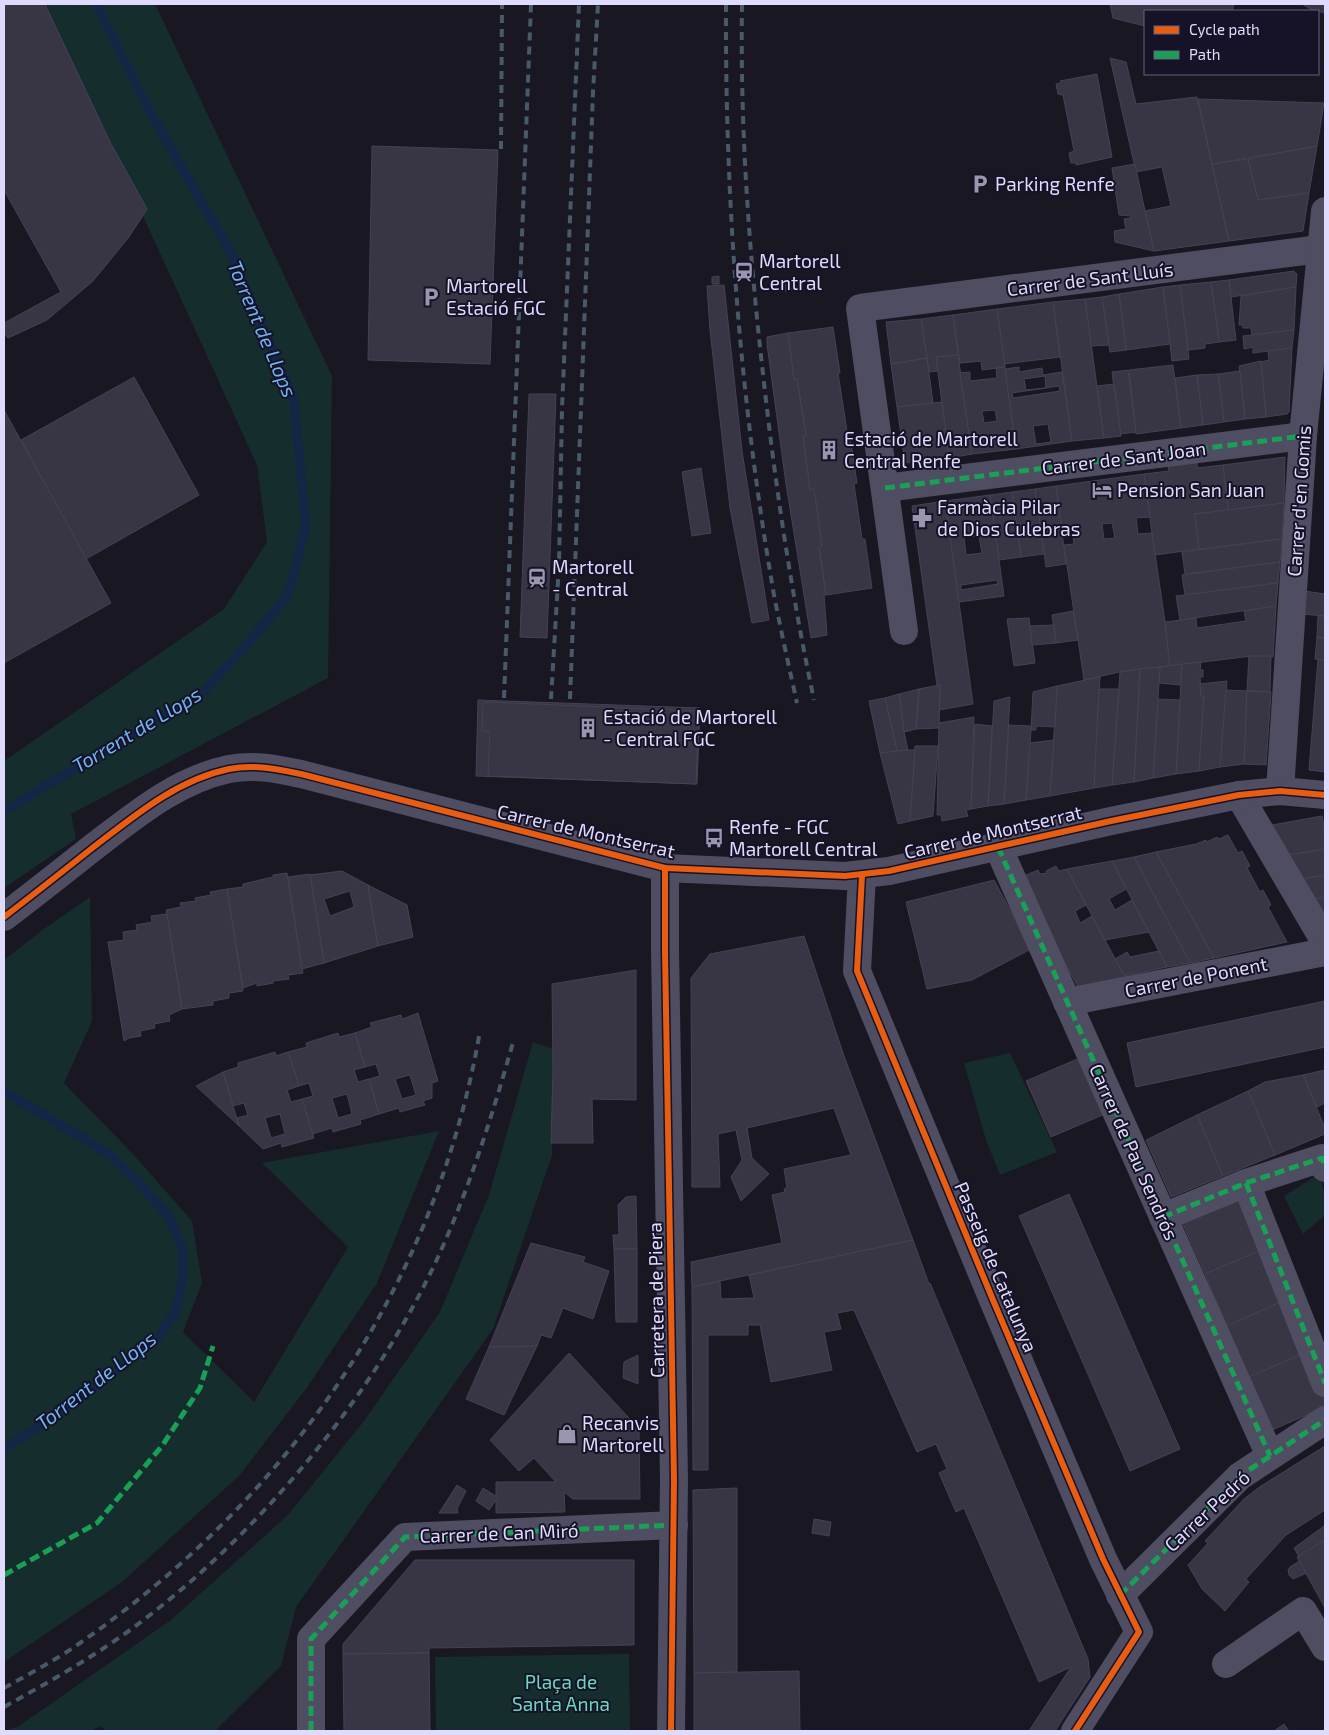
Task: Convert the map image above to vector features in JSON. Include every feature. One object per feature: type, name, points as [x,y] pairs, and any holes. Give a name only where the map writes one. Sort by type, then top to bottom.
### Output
[{"type":"street","name":"Carrer d'en Gomis","points":[[1280,791],[1303,436],[1325,211]]},
{"type":"street","name":"Carrer de Sant Lluís","points":[[885,488],[860,308],[1320,249]]},
{"type":"street","name":"Carrer de Sant Joan","points":[[885,488],[1303,436]]},
{"type":"street","points":[[885,488],[904,631]]},
{"type":"street","name":"Carrer de Montserrat","points":[[4,917],[115,831],[183,785],[206,775],[249,767],[277,769],[301,774],[665,868],[845,876],[889,871],[1111,821],[1239,795],[1280,791],[1325,795]]},
{"type":"street","points":[[1239,795],[1325,942]]},
{"type":"street","name":"Carrer de Pau Sendrós","points":[[998,847],[1270,1456]]},
{"type":"street","name":"Carretera de Piera","points":[[665,868],[674,1525],[671,1731]]},
{"type":"street","name":"Passeig de Catalunya","points":[[862,875],[857,972],[992,1300],[1120,1595],[1138,1632],[1075,1731]]},
{"type":"street","name":"Carrer de Ponent","points":[[1067,1002],[1325,952]]},
{"type":"street","points":[[1163,1217],[1246,1183],[1322,1158],[1325,1168]]},
{"type":"street","points":[[1246,1183],[1325,1383]]},
{"type":"street","name":"Carrer Pedró","points":[[1120,1595],[1240,1476],[1325,1420]]},
{"type":"street","name":"Carrer de Can Miró","points":[[311,1731],[311,1639],[405,1537],[674,1525]]},
{"type":"street","points":[[1226,1664],[1303,1611],[1325,1647]]},
{"type":"green space","points":[[46,4],[155,4],[332,376],[328,678],[71,814],[76,839],[4,888],[4,761],[224,609],[267,542],[257,465]]},
{"type":"green space","points":[[90,897],[92,1021],[64,1083],[133,1154],[192,1221],[202,1283],[183,1332],[254,1402],[348,1247],[262,1163],[439,1131],[377,1283],[306,1389],[239,1476],[122,1582],[4,1662],[4,960],[41,931]]},
{"type":"green space","points":[[533,1042],[553,1049],[552,1155],[493,1329],[296,1607],[281,1666],[215,1731],[106,1731],[100,1726],[91,1731],[5,1731],[19,1726],[171,1620],[288,1515],[364,1421],[440,1312],[489,1195]]},
{"type":"green space","points":[[1010,1053],[1057,1152],[1000,1175],[986,1140],[964,1063]]},
{"type":"green space","points":[[1319,1174],[1325,1196],[1325,1215],[1303,1234],[1284,1196]]},
{"type":"green space","name":"Plaça de Santa Anna","points":[[629,1654],[630,1731],[436,1731],[435,1657]]},
{"type":"building","points":[[4,4],[45,4],[110,142],[147,209],[129,237],[93,281],[47,320],[8,338],[4,333],[4,323],[61,292],[4,190]]},
{"type":"building","points":[[1110,4],[1234,4],[1232,10],[1144,10],[1144,26],[1113,18]]},
{"type":"building","points":[[1302,4],[1325,4],[1325,13],[1319,10],[1312,10]]},
{"type":"building","points":[[1110,58],[1126,62],[1136,104],[1197,97],[1229,241],[1154,251],[1145,211],[1171,206],[1162,167],[1136,172]]},
{"type":"building","points":[[1097,74],[1112,157],[1076,165],[1076,163],[1071,163],[1069,153],[1074,151],[1063,95],[1058,94],[1056,84],[1061,83],[1060,81]]},
{"type":"building","points":[[1198,99],[1324,103],[1317,146],[1212,164]]},
{"type":"building","name":"Martorell Estació FGC","points":[[372,146],[498,150],[490,364],[368,360]]},
{"type":"building","points":[[1317,146],[1309,193],[1258,200],[1248,159]]},
{"type":"building","points":[[1248,159],[1258,200],[1309,193],[1303,231],[1229,241],[1212,164]]},
{"type":"building","points":[[1135,164],[1154,251],[1115,242],[1114,231],[1126,229],[1124,219],[1131,218],[1131,216],[1119,215],[1112,168]]},
{"type":"building","points":[[1294,271],[1297,274],[1296,287],[1231,297],[1229,280]]},
{"type":"building","points":[[719,276],[719,284],[712,284],[712,277]]},
{"type":"building","points":[[1229,280],[1236,340],[1219,342],[1211,282]]},
{"type":"building","points":[[1211,282],[1219,342],[1205,344],[1205,348],[1188,350],[1180,285]]},
{"type":"building","points":[[785,283],[792,283],[792,290],[785,291]]},
{"type":"building","points":[[724,285],[742,451],[769,620],[752,623],[730,508],[710,330],[707,286]]},
{"type":"building","points":[[1180,285],[1189,359],[1172,361],[1163,287]]},
{"type":"building","points":[[1163,287],[1170,344],[1126,350],[1119,294]]},
{"type":"building","points":[[1296,287],[1294,330],[1252,335],[1251,328],[1243,328],[1243,325],[1239,325],[1241,296]]},
{"type":"building","points":[[1119,294],[1126,350],[1110,352],[1102,297]]},
{"type":"building","points":[[1102,297],[1109,345],[1091,346],[1085,299]]},
{"type":"building","points":[[1085,299],[1104,438],[1072,441],[1053,302]]},
{"type":"building","points":[[1053,302],[1060,357],[1004,364],[997,309]]},
{"type":"building","points":[[997,309],[1005,367],[982,370],[981,361],[960,363],[953,315]]},
{"type":"building","points":[[953,315],[958,355],[936,357],[938,371],[929,372],[921,319]]},
{"type":"building","points":[[921,319],[927,358],[891,364],[886,322]]},
{"type":"building","name":"Estació de Martorell Central Renfe","points":[[833,327],[840,373],[838,373],[857,483],[854,484],[862,539],[865,539],[872,588],[826,595],[819,547],[822,546],[814,489],[810,490],[803,436],[806,436],[797,379],[794,380],[788,333]]},
{"type":"building","points":[[1294,330],[1292,348],[1253,353],[1253,347],[1244,349],[1243,336]]},
{"type":"building","points":[[788,333],[794,380],[797,379],[806,436],[803,436],[810,490],[814,489],[822,546],[819,547],[826,595],[824,595],[827,635],[811,638],[786,484],[767,344],[767,337]]},
{"type":"building","points":[[1292,348],[1289,412],[1287,414],[1266,417],[1261,362],[1269,360],[1268,351]]},
{"type":"building","points":[[958,355],[972,454],[949,458],[936,357]]},
{"type":"building","points":[[927,358],[933,403],[897,407],[891,364]]},
{"type":"building","points":[[1261,361],[1266,417],[1245,419],[1239,366]]},
{"type":"building","points":[[1173,365],[1181,428],[1136,434],[1129,370]]},
{"type":"building","points":[[1005,367],[1016,449],[972,454],[960,373],[970,372],[970,381],[997,378],[996,368]],"holes":[[[995,410],[997,421],[984,423],[982,411]]]},
{"type":"building","points":[[1019,367],[1019,372],[1042,368],[1043,375],[1062,372],[1072,441],[1016,449],[1005,369]],"holes":[[[1045,376],[1046,388],[1059,386],[1060,391],[1013,398],[1012,393],[1045,388],[1026,390],[1024,379]],[[1048,424],[1051,442],[1036,444],[1033,426]]]},
{"type":"building","points":[[1128,370],[1136,432],[1120,434],[1112,372]]},
{"type":"building","points":[[1240,371],[1245,419],[1224,422],[1218,374]]},
{"type":"building","points":[[1218,374],[1224,422],[1203,425],[1197,375]]},
{"type":"building","points":[[1197,375],[1203,425],[1181,428],[1175,378]]},
{"type":"building","points":[[134,377],[199,495],[86,559],[21,440]]},
{"type":"building","points":[[1114,384],[1121,436],[1104,438],[1097,386]]},
{"type":"building","points":[[529,394],[556,394],[547,638],[520,637]]},
{"type":"building","points":[[942,402],[949,458],[905,463],[897,407]]},
{"type":"building","points":[[4,410],[111,603],[4,663]]},
{"type":"building","points":[[1285,457],[1284,503],[1228,510],[1223,465]]},
{"type":"building","points":[[1197,463],[1197,468],[1223,465],[1228,510],[1195,514],[1199,549],[1155,555],[1144,474],[1169,471],[1168,466]]},
{"type":"building","points":[[701,468],[711,533],[692,536],[682,472]]},
{"type":"building","points":[[1144,474],[1150,517],[1136,518],[1138,534],[1152,533],[1170,666],[1119,672],[1084,680],[1064,545],[1074,544],[1072,527],[1062,529],[1056,486]],"holes":[[[1112,523],[1115,538],[1104,539],[1102,524]]]},
{"type":"building","points":[[1056,486],[1066,564],[1046,567],[1035,489]]},
{"type":"building","points":[[1035,489],[1044,554],[1021,557],[1012,492]]},
{"type":"building","points":[[1012,492],[1021,557],[999,560],[990,495]]},
{"type":"building","points":[[990,495],[1004,596],[959,602],[945,501]],"holes":[[[979,536],[982,553],[966,555],[964,537]],[[997,580],[998,584],[961,590],[961,585]]]},
{"type":"building","points":[[945,501],[973,704],[939,710],[940,685],[937,685],[912,506]]},
{"type":"building","points":[[1284,503],[1282,539],[1199,549],[1195,514]]},
{"type":"building","points":[[1282,539],[1280,562],[1185,574],[1182,552]]},
{"type":"building","points":[[1280,562],[1278,583],[1185,595],[1182,575]]},
{"type":"building","points":[[1278,583],[1276,606],[1180,620],[1176,596]]},
{"type":"building","points":[[1304,591],[1325,594],[1325,616],[1302,614]]},
{"type":"building","points":[[1276,606],[1273,657],[1252,656],[1170,666],[1165,622],[1196,618],[1197,628],[1246,621],[1244,611]]},
{"type":"building","points":[[1073,611],[1078,640],[1056,643],[1052,615]]},
{"type":"building","points":[[1318,616],[1325,616],[1325,638],[1317,637]]},
{"type":"building","points":[[1029,618],[1035,663],[1014,666],[1007,619]]},
{"type":"building","points":[[1054,625],[1056,643],[1032,645],[1030,626]]},
{"type":"building","points":[[1317,637],[1325,638],[1325,660],[1315,659]]},
{"type":"building","points":[[1249,656],[1271,656],[1270,692],[1247,691]]},
{"type":"building","points":[[1318,659],[1325,660],[1325,772],[1309,770]]},
{"type":"building","points":[[1201,662],[1200,670],[1203,670],[1203,677],[1200,677],[1201,696],[1204,696],[1199,771],[1176,774],[1182,664]]},
{"type":"building","points":[[1182,664],[1180,685],[1159,683],[1160,667]]},
{"type":"building","points":[[1160,667],[1153,778],[1134,782],[1140,669]]},
{"type":"building","points":[[1140,669],[1134,782],[1112,785],[1120,672]]},
{"type":"building","points":[[1100,677],[1094,788],[1050,796],[1057,686]]},
{"type":"building","points":[[1227,681],[1220,767],[1199,771],[1204,696],[1201,696],[1200,684]]},
{"type":"building","points":[[940,685],[939,728],[916,729],[919,689]]},
{"type":"building","points":[[1057,686],[1055,727],[1036,726],[1036,730],[1031,730],[1033,692]]},
{"type":"building","points":[[919,689],[916,729],[904,732],[899,694]]},
{"type":"building","points":[[1099,689],[1119,689],[1112,785],[1094,788]]},
{"type":"building","points":[[1226,690],[1247,691],[1244,764],[1220,767]]},
{"type":"building","points":[[1247,691],[1271,692],[1266,765],[1244,764]]},
{"type":"building","points":[[899,694],[908,750],[897,751],[885,698]]},
{"type":"building","points":[[1010,697],[1004,804],[988,806],[994,701]]},
{"type":"building","points":[[885,698],[897,751],[880,753],[869,701]]},
{"type":"building","points":[[1158,699],[1180,700],[1176,774],[1153,778]]},
{"type":"building","name":"Estació de Martorell - Central FGC","points":[[478,700],[700,708],[697,784],[476,776]]},
{"type":"building","name":"Estació de Martorell - Central FGC","points":[[483,703],[699,711],[696,784],[488,776],[490,731],[482,731]]},
{"type":"building","points":[[974,717],[971,809],[966,810],[968,816],[942,821],[941,815],[937,815],[939,723]]},
{"type":"building","points":[[975,724],[992,726],[988,806],[971,809]]},
{"type":"building","points":[[1009,725],[1031,726],[1031,730],[1026,800],[1004,804]]},
{"type":"building","points":[[1054,740],[1050,796],[1026,800],[1030,743]]},
{"type":"building","points":[[915,746],[938,746],[933,816],[910,821]]},
{"type":"building","points":[[915,750],[910,821],[898,824],[880,753]]},
{"type":"building","points":[[1322,816],[1325,832],[1325,849],[1289,855],[1272,825]]},
{"type":"building","points":[[1228,835],[1238,853],[1242,851],[1250,866],[1247,868],[1260,892],[1263,890],[1271,905],[1268,907],[1287,942],[1214,958],[1156,852],[1196,844],[1206,840],[1207,842],[1217,837],[1219,839]]},
{"type":"building","points":[[1325,849],[1325,875],[1303,879],[1289,855]]},
{"type":"building","points":[[1156,852],[1214,958],[1190,963],[1134,857]]},
{"type":"building","points":[[1134,857],[1190,963],[1167,967],[1112,861]]},
{"type":"building","points":[[1112,861],[1126,889],[1109,899],[1115,910],[1132,900],[1149,932],[1105,940],[1067,869]]},
{"type":"building","points":[[1056,866],[1059,871],[1067,869],[1086,905],[1075,911],[1080,923],[1092,916],[1125,977],[1078,987],[1019,878],[1038,870],[1040,874],[1047,873],[1046,871]]},
{"type":"building","points":[[342,871],[368,885],[378,946],[324,963],[310,875]],"holes":[[[350,891],[354,907],[330,916],[324,899]]]},
{"type":"building","points":[[287,873],[303,973],[288,975],[289,979],[273,981],[273,983],[257,986],[257,983],[243,988],[227,889],[243,887],[243,884]]},
{"type":"building","points":[[310,874],[324,963],[302,969],[288,877]]},
{"type":"building","points":[[1325,875],[1325,897],[1315,899],[1303,879]]},
{"type":"building","points":[[994,880],[1031,949],[972,980],[927,989],[906,902]]},
{"type":"building","points":[[368,885],[407,905],[413,937],[378,946]]},
{"type":"building","points":[[227,889],[243,991],[229,993],[229,998],[213,1001],[213,1005],[182,1009],[166,910],[181,907],[180,903],[196,901],[195,898],[211,895],[210,892]]},
{"type":"building","points":[[1325,897],[1325,918],[1315,899]]},
{"type":"building","points":[[167,914],[182,1009],[169,1015],[170,1021],[154,1024],[155,1028],[140,1031],[141,1036],[124,1041],[108,942],[124,940],[123,932],[137,930],[136,925],[152,922],[151,916]]},
{"type":"building","points":[[804,936],[844,1056],[913,1240],[692,1287],[691,1262],[782,1243],[772,1195],[785,1192],[784,1189],[787,1188],[784,1169],[851,1155],[834,1108],[747,1128],[752,1158],[769,1174],[741,1201],[731,1177],[742,1160],[736,1130],[718,1134],[720,1187],[692,1187],[691,978],[710,954]]},
{"type":"building","points":[[1159,951],[1167,967],[1125,976],[1115,959],[1127,952],[1130,957]]},
{"type":"building","points":[[636,970],[636,1100],[592,1099],[593,1143],[551,1143],[553,1073],[552,984]]},
{"type":"building","points":[[1325,1001],[1325,1047],[1136,1087],[1127,1043]]},
{"type":"building","points":[[418,1013],[438,1081],[432,1083],[432,1098],[423,1101],[425,1105],[400,1112],[399,1108],[379,1114],[369,1079],[380,1076],[376,1064],[365,1067],[355,1033],[372,1027],[370,1023],[401,1015],[402,1019]],"holes":[[[410,1075],[416,1095],[402,1099],[395,1079]]]},
{"type":"building","points":[[338,1033],[339,1037],[355,1033],[365,1067],[354,1070],[358,1082],[369,1079],[379,1114],[360,1120],[361,1124],[333,1132],[332,1128],[312,1134],[302,1099],[313,1096],[309,1083],[299,1086],[288,1052],[307,1047],[306,1043]],"holes":[[[347,1094],[352,1114],[338,1118],[332,1098]]]},
{"type":"building","points":[[275,1052],[276,1056],[288,1052],[299,1086],[287,1090],[291,1102],[302,1099],[314,1138],[282,1147],[281,1143],[263,1149],[239,1126],[237,1118],[248,1115],[244,1103],[233,1106],[223,1072],[238,1067],[238,1063]],"holes":[[[280,1114],[285,1134],[271,1138],[265,1118]]]},
{"type":"building","points":[[1082,1057],[1107,1113],[1051,1137],[1026,1081]]},
{"type":"building","points":[[1325,1070],[1325,1103],[1317,1107],[1303,1075]]},
{"type":"building","points":[[223,1072],[233,1106],[239,1126],[196,1086]]},
{"type":"building","points":[[1303,1075],[1325,1128],[1325,1134],[1275,1155],[1248,1091],[1265,1082]]},
{"type":"building","points":[[1248,1091],[1275,1155],[1223,1176],[1197,1115]]},
{"type":"building","points":[[1197,1115],[1223,1176],[1171,1197],[1146,1140]]},
{"type":"building","points":[[1069,1194],[1180,1449],[1130,1471],[1019,1216]]},
{"type":"building","points":[[636,1196],[637,1249],[614,1249],[613,1235],[619,1235],[618,1205],[626,1197]]},
{"type":"building","points":[[1238,1197],[1261,1250],[1205,1274],[1182,1222]]},
{"type":"building","points":[[913,1240],[929,1284],[1088,1659],[1090,1677],[1055,1731],[1029,1731],[1071,1667],[1039,1682],[964,1508],[956,1512],[939,1473],[947,1469],[936,1444],[917,1452],[854,1310],[837,1313],[841,1329],[824,1332],[832,1370],[771,1382],[760,1325],[748,1325],[748,1335],[708,1335],[708,1470],[693,1470],[692,1287],[720,1281],[721,1299],[754,1298],[749,1275]]},
{"type":"building","points":[[531,1243],[585,1257],[583,1262],[609,1271],[593,1319],[563,1308],[551,1338],[541,1335],[537,1346],[489,1347]]},
{"type":"building","points":[[614,1249],[637,1249],[637,1322],[616,1322]]},
{"type":"building","points":[[1261,1250],[1283,1301],[1227,1326],[1205,1274]]},
{"type":"building","points":[[1283,1301],[1305,1353],[1249,1377],[1227,1326]]},
{"type":"building","points":[[537,1346],[504,1415],[466,1399],[489,1347]]},
{"type":"building","name":"Recanvis Martorell","points":[[569,1353],[639,1429],[640,1499],[573,1499],[564,1492],[565,1512],[496,1513],[496,1500],[489,1510],[476,1501],[483,1488],[496,1496],[496,1482],[556,1482],[534,1458],[519,1471],[490,1440]]},
{"type":"building","points":[[1305,1353],[1325,1399],[1325,1407],[1272,1430],[1249,1377]]},
{"type":"building","points":[[638,1355],[638,1384],[623,1378],[624,1362]]},
{"type":"building","points":[[1325,1446],[1325,1510],[1286,1535],[1246,1579],[1249,1582],[1225,1611],[1202,1589],[1188,1565],[1208,1543],[1205,1541],[1244,1499],[1261,1486]]},
{"type":"building","points":[[457,1485],[466,1491],[457,1509],[458,1513],[439,1513]]},
{"type":"building","points":[[737,1488],[737,1672],[694,1673],[693,1490]]},
{"type":"building","points":[[814,1519],[831,1522],[829,1536],[812,1533]]},
{"type":"building","points":[[1324,1526],[1325,1600],[1309,1572],[1293,1579],[1289,1575],[1288,1570],[1301,1560],[1294,1548]]},
{"type":"building","points":[[1325,1540],[1325,1608],[1297,1557]]},
{"type":"building","points":[[415,1560],[634,1560],[634,1645],[429,1648],[429,1653],[343,1654],[343,1644]]},
{"type":"building","points":[[429,1653],[430,1731],[344,1731],[343,1654]]},
{"type":"building","points":[[799,1671],[800,1731],[694,1731],[694,1673]]},
{"type":"building","points":[[1284,1724],[1289,1731],[1274,1731]]},
{"type":"waterway","name":"Torrent de Llops","points":[[4,811],[204,691],[244,648],[288,595],[306,526],[294,400],[231,253],[151,114],[96,4]]},
{"type":"waterway","name":"Torrent de Llops","points":[[4,1091],[109,1154],[140,1184],[169,1217],[183,1249],[182,1281],[176,1311],[156,1340],[76,1402],[4,1449]]},
{"type":"railway","points":[[501,149],[502,4]]},
{"type":"railway","points":[[504,698],[531,4]]},
{"type":"railway","points":[[551,699],[559,565],[562,409],[579,4]]},
{"type":"railway","points":[[570,699],[598,4]]},
{"type":"railway","points":[[726,4],[728,152],[737,301],[744,375],[762,522],[774,595],[797,703]]},
{"type":"railway","points":[[742,4],[742,97],[746,189],[758,328],[784,537],[814,700]]},
{"type":"railway","points":[[4,1688],[80,1643],[156,1585],[225,1522],[287,1452],[342,1378],[389,1298],[428,1213],[459,1124],[480,1031]]},
{"type":"railway","points":[[4,1707],[99,1651],[130,1630],[176,1594],[222,1553],[265,1509],[345,1413],[380,1362],[411,1310],[450,1231],[480,1150],[514,1039]]},
{"type":"marked path","points":[[885,488],[1303,436]]},
{"type":"marked path","points":[[998,847],[1270,1456]]},
{"type":"marked path","points":[[1163,1217],[1246,1183],[1322,1158],[1325,1168]]},
{"type":"marked path","points":[[1246,1183],[1325,1383]]},
{"type":"marked path","points":[[4,1575],[97,1523],[162,1446],[200,1388],[213,1346]]},
{"type":"marked path","points":[[1120,1595],[1240,1476],[1325,1420]]},
{"type":"marked path","points":[[311,1731],[311,1639],[405,1537],[674,1525]]},
{"type":"cycle path","points":[[4,917],[156,801],[210,774],[247,767],[283,770],[301,774],[665,868],[845,876],[889,871],[1111,821],[1239,795],[1280,791],[1325,795]]},
{"type":"cycle path","points":[[665,868],[674,1480],[671,1731]]},
{"type":"cycle path","points":[[862,875],[857,971],[993,1300],[1103,1559],[1139,1632],[1075,1731]]},
{"type":"place","name":"Parking Renfe","points":[[980,184]]},
{"type":"place","name":"Martorell Central","points":[[744,272]]},
{"type":"place","name":"Martorell Estació FGC","points":[[431,297]]},
{"type":"place","name":"Estació de Martorell Central Renfe","points":[[829,450]]},
{"type":"place","name":"Pension San Juan","points":[[1102,490]]},
{"type":"place","name":"Farmàcia Pilar de Dios Culebras","points":[[922,518]]},
{"type":"place","name":"Martorell - Central","points":[[537,578]]},
{"type":"place","name":"Estació de Martorell - Central FGC","points":[[588,728]]},
{"type":"place","name":"Renfe - FGC Martorell Central","points":[[714,838]]},
{"type":"place","name":"Recanvis Martorell","points":[[567,1434]]}]
